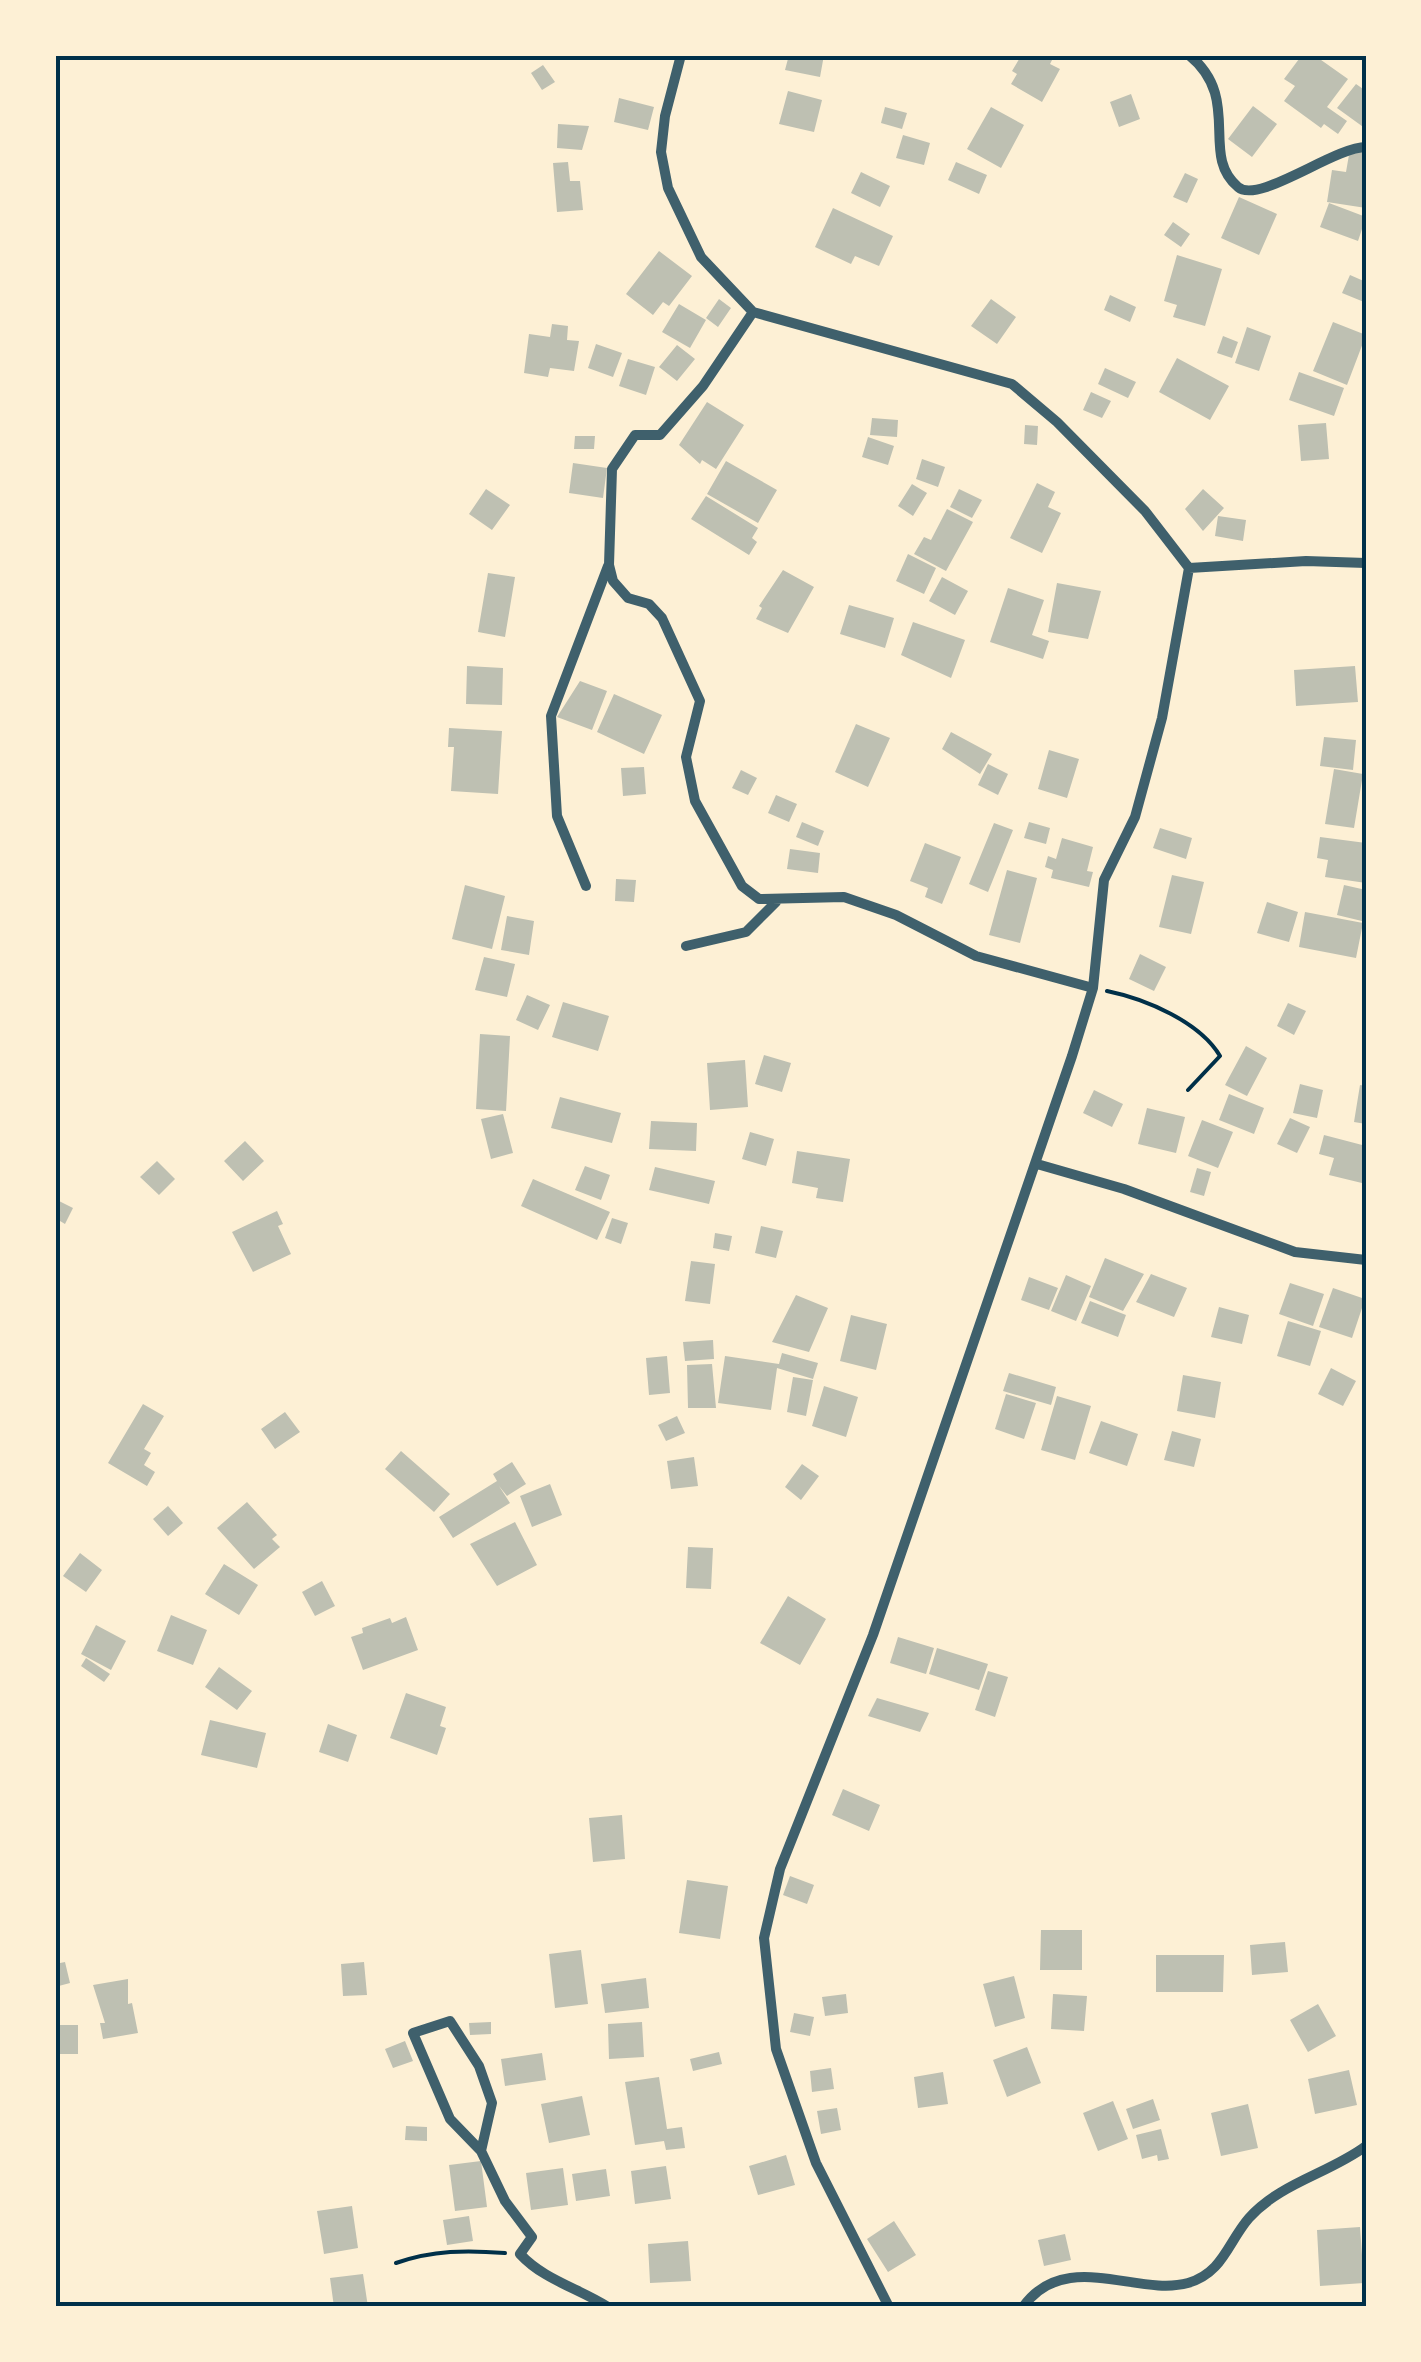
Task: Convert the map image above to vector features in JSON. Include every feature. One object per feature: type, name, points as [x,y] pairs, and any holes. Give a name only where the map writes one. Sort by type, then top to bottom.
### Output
[{"type":"street","points":[[681,55],[664,116],[662,152],[668,188],[701,257],[753,312],[1012,384],[1057,422],[1144,511],[1188,568],[1162,718],[1135,817],[1104,880],[1093,988],[1037,1164],[866,1654],[780,1869],[764,1938],[776,2049],[816,2162],[888,2307]]},
{"type":"street","points":[[1189,55],[1211,78],[1220,99],[1224,168],[1238,188],[1250,192],[1268,189],[1308,165],[1353,146],[1366,146]]},
{"type":"street","points":[[753,312],[703,386],[660,435],[635,434],[612,469],[609,565],[613,581],[628,598],[649,604],[662,618],[700,701],[686,757],[695,802],[742,886],[759,899],[776,902],[844,897],[896,915],[976,956],[1093,988]]},
{"type":"street","points":[[1188,568],[1306,561],[1366,564]]},
{"type":"street","points":[[586,886],[557,816],[551,716],[609,565]]},
{"type":"street","points":[[686,946],[746,932],[776,902]]},
{"type":"street","points":[[1037,1164],[1124,1189],[1295,1252],[1366,1260]]},
{"type":"street","points":[[481,2152],[492,2103],[479,2066],[450,2021],[414,2033],[450,2119],[481,2152],[505,2201],[532,2238],[520,2254],[539,2275],[572,2284],[608,2307]]},
{"type":"street","points":[[1024,2307],[1033,2293],[1065,2280],[1112,2276],[1167,2288],[1192,2282],[1214,2270],[1248,2219],[1275,2196],[1366,2146]]},
{"type":"path","points":[[1093,988],[1130,996],[1208,1036],[1220,1056],[1188,1090]]},
{"type":"path","points":[[396,2263],[422,2254],[461,2250],[520,2254]]},
{"type":"building","points":[[789,55],[824,55],[820,77],[785,70]]},
{"type":"building","points":[[1047,55],[1053,58],[1050,64],[1060,69],[1042,102],[1011,84],[1017,74],[1012,71],[1021,56]]},
{"type":"building","points":[[1302,55],[1314,55],[1348,79],[1327,107],[1347,121],[1338,134],[1324,124],[1321,128],[1284,101],[1295,86],[1284,79]]},
{"type":"building","points":[[543,65],[555,82],[542,90],[531,73]]},
{"type":"building","points":[[1356,84],[1366,91],[1366,129],[1337,108]]},
{"type":"building","points":[[788,91],[822,100],[814,132],[779,124]]},
{"type":"building","points":[[1131,94],[1140,119],[1119,127],[1110,102]]},
{"type":"building","points":[[619,98],[654,107],[648,130],[614,122]]},
{"type":"building","points":[[1253,106],[1277,124],[1252,157],[1228,139]]},
{"type":"building","points":[[885,107],[907,113],[902,129],[881,123]]},
{"type":"building","points":[[991,107],[1024,125],[1001,168],[967,149]]},
{"type":"building","points":[[558,124],[589,126],[582,150],[557,148]]},
{"type":"building","points":[[903,135],[930,143],[924,165],[896,158]]},
{"type":"building","points":[[1350,149],[1366,152],[1366,208],[1327,202],[1332,170],[1346,172]]},
{"type":"building","points":[[568,162],[570,181],[580,181],[583,210],[557,212],[553,163]]},
{"type":"building","points":[[956,162],[987,175],[979,194],[948,180]]},
{"type":"building","points":[[861,172],[890,186],[880,207],[851,193]]},
{"type":"building","points":[[1185,173],[1198,179],[1187,203],[1173,197]]},
{"type":"building","points":[[1239,197],[1277,214],[1259,255],[1221,238]]},
{"type":"building","points":[[1329,203],[1366,217],[1358,241],[1320,227]]},
{"type":"building","points":[[833,208],[893,236],[879,266],[855,256],[851,264],[815,247]]},
{"type":"building","points":[[1173,222],[1190,234],[1181,247],[1164,235]]},
{"type":"building","points":[[659,251],[692,276],[669,306],[663,302],[653,315],[626,294]]},
{"type":"building","points":[[1177,255],[1222,269],[1205,326],[1173,317],[1177,305],[1164,301]]},
{"type":"building","points":[[1350,275],[1366,282],[1364,302],[1342,293]]},
{"type":"building","points":[[1110,295],[1136,307],[1130,322],[1104,310]]},
{"type":"building","points":[[719,299],[731,308],[718,327],[706,318]]},
{"type":"building","points":[[991,299],[1016,317],[997,344],[971,326]]},
{"type":"building","points":[[679,304],[706,320],[690,348],[662,332]]},
{"type":"building","points":[[1333,322],[1366,335],[1347,385],[1313,371]]},
{"type":"building","points":[[552,324],[568,326],[567,340],[579,341],[574,371],[550,368],[548,377],[524,373],[529,334],[550,337]]},
{"type":"building","points":[[1247,327],[1271,336],[1259,371],[1235,363]]},
{"type":"building","points":[[1223,336],[1238,342],[1232,358],[1217,353]]},
{"type":"building","points":[[596,344],[622,353],[613,377],[588,368]]},
{"type":"building","points":[[677,345],[695,359],[677,381],[659,367]]},
{"type":"building","points":[[1177,358],[1229,386],[1210,420],[1159,392]]},
{"type":"building","points":[[628,359],[655,367],[646,395],[619,386]]},
{"type":"building","points":[[1105,368],[1136,382],[1128,398],[1098,384]]},
{"type":"building","points":[[1299,372],[1344,388],[1334,416],[1289,400]]},
{"type":"building","points":[[1091,392],[1111,401],[1102,418],[1083,410]]},
{"type":"building","points":[[707,402],[744,425],[716,469],[702,460],[700,464],[679,445]]},
{"type":"building","points":[[872,418],[898,420],[897,437],[870,435]]},
{"type":"building","points":[[1326,423],[1329,459],[1301,461],[1298,425]]},
{"type":"building","points":[[1025,425],[1038,426],[1037,445],[1024,444]]},
{"type":"building","points":[[575,436],[595,436],[594,449],[574,449]]},
{"type":"building","points":[[868,437],[894,446],[888,465],[862,457]]},
{"type":"building","points":[[922,459],[945,467],[938,487],[916,479]]},
{"type":"building","points":[[726,461],[777,490],[758,523],[707,494]]},
{"type":"building","points":[[573,463],[607,468],[603,498],[569,493]]},
{"type":"building","points":[[1037,483],[1055,492],[1048,507],[1061,513],[1042,553],[1010,538]]},
{"type":"building","points":[[912,484],[927,493],[913,516],[898,506]]},
{"type":"building","points":[[486,489],[510,505],[492,530],[469,514]]},
{"type":"building","points":[[959,489],[982,500],[972,518],[950,507]]},
{"type":"building","points":[[1203,489],[1224,508],[1203,531],[1185,509]]},
{"type":"building","points":[[706,496],[758,528],[752,538],[757,542],[749,555],[691,519]]},
{"type":"building","points":[[947,509],[973,522],[946,571],[914,554],[924,537],[931,540]]},
{"type":"building","points":[[1218,516],[1246,520],[1243,541],[1215,536]]},
{"type":"building","points":[[908,554],[936,568],[924,594],[896,581]]},
{"type":"building","points":[[783,570],[814,587],[788,633],[756,619],[762,608],[759,606]]},
{"type":"building","points":[[488,573],[515,577],[505,637],[478,632]]},
{"type":"building","points":[[942,577],[968,591],[955,615],[929,601]]},
{"type":"building","points":[[1057,583],[1101,591],[1088,639],[1048,632]]},
{"type":"building","points":[[1008,588],[1044,600],[1032,635],[1049,641],[1043,659],[990,642]]},
{"type":"building","points":[[849,605],[894,618],[885,648],[840,634]]},
{"type":"building","points":[[913,622],[965,640],[951,678],[901,655]]},
{"type":"building","points":[[467,666],[503,668],[502,705],[466,704]]},
{"type":"building","points":[[1355,666],[1358,702],[1296,706],[1294,670]]},
{"type":"building","points":[[580,681],[607,691],[592,730],[557,717]]},
{"type":"building","points":[[614,694],[662,715],[644,754],[597,732]]},
{"type":"building","points":[[856,724],[890,738],[868,787],[835,772]]},
{"type":"building","points":[[449,728],[502,731],[498,794],[451,791],[454,747],[448,747]]},
{"type":"building","points":[[951,732],[992,754],[980,774],[942,749]]},
{"type":"building","points":[[1324,737],[1356,740],[1353,770],[1320,766]]},
{"type":"building","points":[[1049,750],[1079,759],[1067,798],[1038,789]]},
{"type":"building","points":[[988,764],[1008,774],[998,795],[978,785]]},
{"type":"building","points":[[644,767],[646,794],[623,796],[621,768]]},
{"type":"building","points":[[1334,769],[1363,774],[1354,828],[1325,824]]},
{"type":"building","points":[[741,770],[757,778],[748,795],[732,788]]},
{"type":"building","points":[[776,795],[797,804],[789,822],[768,813]]},
{"type":"building","points":[[802,822],[824,831],[818,846],[796,837]]},
{"type":"building","points":[[1029,822],[1050,828],[1046,844],[1024,838]]},
{"type":"building","points":[[994,823],[1013,830],[988,892],[969,884]]},
{"type":"building","points":[[1160,828],[1192,838],[1186,859],[1153,848]]},
{"type":"building","points":[[1320,837],[1366,843],[1366,883],[1325,877],[1328,860],[1317,858]]},
{"type":"building","points":[[1062,838],[1093,847],[1087,871],[1093,872],[1089,887],[1051,878],[1053,870],[1045,867],[1048,856],[1056,859]]},
{"type":"building","points":[[925,843],[961,857],[942,904],[925,897],[928,888],[910,881]]},
{"type":"building","points":[[790,849],[820,853],[818,873],[787,869]]},
{"type":"building","points":[[1007,870],[1037,878],[1020,943],[989,935]]},
{"type":"building","points":[[1172,875],[1204,882],[1191,934],[1159,927]]},
{"type":"building","points":[[616,879],[636,880],[634,902],[615,901]]},
{"type":"building","points":[[465,885],[505,896],[492,949],[452,939]]},
{"type":"building","points":[[1344,885],[1366,890],[1366,922],[1337,915]]},
{"type":"building","points":[[1267,902],[1298,912],[1289,942],[1257,933]]},
{"type":"building","points":[[1305,912],[1363,923],[1356,958],[1299,947]]},
{"type":"building","points":[[507,916],[534,921],[529,955],[501,950]]},
{"type":"building","points":[[1140,954],[1166,967],[1154,991],[1129,979]]},
{"type":"building","points":[[484,957],[515,964],[507,997],[475,990]]},
{"type":"building","points":[[527,995],[550,1005],[538,1030],[516,1020]]},
{"type":"building","points":[[563,1002],[609,1016],[598,1051],[552,1037]]},
{"type":"building","points":[[1288,1003],[1306,1011],[1294,1035],[1277,1026]]},
{"type":"building","points":[[480,1034],[510,1036],[506,1111],[476,1109]]},
{"type":"building","points":[[1246,1046],[1267,1058],[1247,1096],[1225,1085]]},
{"type":"building","points":[[764,1055],[791,1063],[782,1092],[755,1084]]},
{"type":"building","points":[[745,1060],[748,1107],[710,1110],[707,1063]]},
{"type":"building","points":[[1300,1084],[1323,1090],[1317,1118],[1293,1113]]},
{"type":"building","points":[[1360,1085],[1366,1086],[1366,1124],[1354,1122]]},
{"type":"building","points":[[1094,1090],[1123,1104],[1112,1127],[1083,1113]]},
{"type":"building","points":[[1229,1094],[1264,1108],[1254,1134],[1219,1120]]},
{"type":"building","points":[[560,1097],[621,1113],[612,1143],[551,1128]]},
{"type":"building","points":[[1147,1108],[1185,1117],[1176,1153],[1138,1144]]},
{"type":"building","points":[[503,1114],[513,1153],[491,1159],[481,1119]]},
{"type":"building","points":[[1290,1118],[1310,1127],[1297,1153],[1277,1144]]},
{"type":"building","points":[[1202,1120],[1233,1132],[1218,1168],[1188,1156]]},
{"type":"building","points":[[651,1121],[697,1123],[696,1151],[649,1149]]},
{"type":"building","points":[[750,1132],[774,1139],[766,1166],[742,1159]]},
{"type":"building","points":[[1324,1135],[1366,1146],[1366,1184],[1329,1175],[1334,1158],[1319,1154]]},
{"type":"building","points":[[245,1141],[264,1161],[243,1181],[224,1161]]},
{"type":"building","points":[[797,1151],[850,1159],[843,1202],[816,1198],[818,1188],[792,1183]]},
{"type":"building","points":[[157,1161],[175,1179],[159,1195],[140,1177]]},
{"type":"building","points":[[585,1166],[610,1175],[601,1200],[575,1190]]},
{"type":"building","points":[[655,1167],[715,1181],[709,1204],[649,1190]]},
{"type":"building","points":[[1197,1168],[1211,1172],[1204,1196],[1190,1192]]},
{"type":"building","points":[[533,1179],[610,1212],[597,1240],[521,1206]]},
{"type":"building","points":[[55,1199],[73,1208],[65,1224],[55,1218]]},
{"type":"building","points":[[277,1211],[283,1224],[278,1226],[291,1254],[253,1272],[232,1232]]},
{"type":"building","points":[[612,1218],[628,1223],[621,1244],[605,1238]]},
{"type":"building","points":[[761,1226],[783,1231],[776,1258],[755,1253]]},
{"type":"building","points":[[715,1233],[732,1236],[729,1251],[713,1248]]},
{"type":"building","points":[[1105,1258],[1144,1274],[1123,1311],[1089,1297]]},
{"type":"building","points":[[691,1261],[715,1264],[710,1304],[685,1301]]},
{"type":"building","points":[[1151,1274],[1187,1288],[1174,1317],[1136,1302]]},
{"type":"building","points":[[1066,1275],[1091,1286],[1076,1321],[1051,1311]]},
{"type":"building","points":[[1029,1277],[1058,1288],[1049,1310],[1021,1300]]},
{"type":"building","points":[[1290,1283],[1324,1294],[1313,1326],[1279,1314]]},
{"type":"building","points":[[1333,1288],[1365,1299],[1352,1338],[1319,1327]]},
{"type":"building","points":[[796,1295],[828,1308],[809,1352],[772,1342]]},
{"type":"building","points":[[1090,1301],[1126,1315],[1118,1337],[1081,1323]]},
{"type":"building","points":[[1219,1307],[1249,1315],[1242,1344],[1211,1337]]},
{"type":"building","points":[[851,1315],[887,1324],[876,1370],[840,1361]]},
{"type":"building","points":[[1288,1321],[1321,1331],[1310,1366],[1277,1356]]},
{"type":"building","points":[[713,1340],[714,1359],[685,1361],[683,1342]]},
{"type":"building","points":[[782,1353],[818,1363],[813,1379],[777,1368],[771,1410],[718,1403],[725,1356],[779,1364]]},
{"type":"building","points":[[667,1356],[670,1393],[649,1395],[646,1358]]},
{"type":"building","points":[[712,1364],[716,1408],[688,1408],[687,1365]]},
{"type":"building","points":[[1331,1368],[1356,1381],[1343,1406],[1318,1394]]},
{"type":"building","points":[[1009,1373],[1056,1387],[1051,1405],[1003,1391]]},
{"type":"building","points":[[1183,1375],[1221,1382],[1215,1418],[1177,1411]]},
{"type":"building","points":[[793,1377],[813,1380],[806,1416],[787,1412]]},
{"type":"building","points":[[824,1386],[858,1397],[846,1437],[812,1426]]},
{"type":"building","points":[[1006,1394],[1036,1403],[1024,1439],[995,1429]]},
{"type":"building","points":[[1057,1396],[1091,1406],[1075,1460],[1041,1450]]},
{"type":"building","points":[[143,1404],[164,1416],[144,1449],[151,1453],[144,1465],[155,1472],[147,1486],[108,1463]]},
{"type":"building","points":[[285,1412],[300,1432],[275,1449],[261,1429]]},
{"type":"building","points":[[677,1416],[685,1433],[666,1441],[658,1425]]},
{"type":"building","points":[[1101,1421],[1138,1434],[1127,1466],[1089,1453]]},
{"type":"building","points":[[1172,1431],[1201,1439],[1194,1467],[1164,1460]]},
{"type":"building","points":[[401,1451],[450,1494],[434,1512],[385,1469]]},
{"type":"building","points":[[694,1457],[698,1486],[671,1489],[667,1461]]},
{"type":"building","points":[[512,1462],[526,1484],[507,1496],[499,1486],[510,1503],[453,1538],[439,1517],[497,1481],[493,1474]]},
{"type":"building","points":[[802,1464],[819,1476],[801,1500],[785,1487]]},
{"type":"building","points":[[550,1484],[562,1515],[532,1527],[520,1496]]},
{"type":"building","points":[[247,1502],[277,1535],[272,1539],[280,1547],[254,1569],[217,1528]]},
{"type":"building","points":[[168,1506],[183,1523],[168,1536],[153,1519]]},
{"type":"building","points":[[515,1522],[537,1565],[497,1586],[470,1544]]},
{"type":"building","points":[[688,1547],[713,1548],[711,1589],[686,1588]]},
{"type":"building","points":[[80,1553],[102,1570],[86,1592],[63,1576]]},
{"type":"building","points":[[224,1564],[258,1585],[239,1615],[205,1594]]},
{"type":"building","points":[[322,1581],[335,1606],[315,1616],[302,1592]]},
{"type":"building","points":[[788,1596],[826,1619],[800,1665],[760,1643]]},
{"type":"building","points":[[171,1615],[207,1630],[193,1665],[157,1651]]},
{"type":"building","points":[[406,1617],[418,1650],[363,1670],[351,1637],[363,1633],[362,1628]]},
{"type":"building","points":[[96,1625],[126,1641],[111,1670],[81,1654]]},
{"type":"building","points":[[898,1637],[934,1648],[926,1674],[890,1663]]},
{"type":"building","points":[[937,1648],[988,1664],[979,1690],[929,1674]]},
{"type":"building","points":[[86,1658],[110,1674],[104,1682],[81,1666]]},
{"type":"building","points":[[219,1667],[252,1691],[237,1710],[205,1687]]},
{"type":"building","points":[[988,1671],[1008,1677],[995,1717],[975,1710]]},
{"type":"building","points":[[406,1693],[446,1707],[440,1726],[446,1728],[437,1755],[390,1738]]},
{"type":"building","points":[[877,1698],[929,1713],[920,1732],[868,1716]]},
{"type":"building","points":[[210,1720],[266,1733],[257,1768],[201,1755]]},
{"type":"building","points":[[328,1724],[357,1735],[348,1762],[319,1752]]},
{"type":"building","points":[[843,1789],[880,1805],[869,1831],[832,1815]]},
{"type":"building","points":[[622,1815],[625,1859],[593,1862],[589,1818]]},
{"type":"building","points":[[790,1876],[814,1885],[807,1904],[783,1895]]},
{"type":"building","points":[[687,1880],[728,1886],[720,1939],[679,1933]]},
{"type":"building","points":[[1041,1930],[1082,1930],[1082,1970],[1040,1970]]},
{"type":"building","points":[[1285,1942],[1288,1972],[1252,1975],[1250,1945]]},
{"type":"building","points":[[581,1950],[588,2004],[555,2008],[549,1954]]},
{"type":"building","points":[[1156,1955],[1224,1955],[1223,1992],[1156,1992]]},
{"type":"building","points":[[65,1962],[70,1983],[55,1987],[55,1964]]},
{"type":"building","points":[[364,1962],[367,1995],[343,1996],[341,1964]]},
{"type":"building","points":[[1014,1976],[1025,2018],[995,2027],[983,1984]]},
{"type":"building","points":[[646,1978],[649,2008],[605,2013],[601,1984]]},
{"type":"building","points":[[128,1979],[128,2004],[132,2003],[138,2033],[103,2039],[100,2023],[105,2023],[93,1985]]},
{"type":"building","points":[[846,1994],[848,2013],[825,2016],[822,1997]]},
{"type":"building","points":[[1053,1994],[1087,1996],[1084,2031],[1051,2029]]},
{"type":"building","points":[[1318,2004],[1336,2036],[1308,2052],[1290,2020]]},
{"type":"building","points":[[794,2013],[814,2017],[810,2036],[790,2032]]},
{"type":"building","points":[[491,2022],[491,2034],[470,2035],[469,2023]]},
{"type":"building","points":[[642,2022],[644,2057],[609,2059],[608,2024]]},
{"type":"building","points":[[55,2025],[78,2025],[78,2054],[55,2054]]},
{"type":"building","points":[[405,2041],[413,2061],[393,2068],[385,2049]]},
{"type":"building","points":[[1027,2047],[1041,2083],[1007,2097],[993,2060]]},
{"type":"building","points":[[719,2052],[722,2064],[693,2071],[690,2059]]},
{"type":"building","points":[[542,2053],[546,2080],[505,2086],[501,2059]]},
{"type":"building","points":[[831,2068],[834,2089],[812,2092],[810,2071]]},
{"type":"building","points":[[1349,2070],[1357,2105],[1315,2114],[1308,2079]]},
{"type":"building","points":[[943,2072],[948,2104],[918,2108],[914,2077]]},
{"type":"building","points":[[659,2077],[667,2129],[682,2127],[685,2148],[666,2150],[664,2141],[635,2145],[625,2082]]},
{"type":"building","points":[[582,2096],[590,2135],[549,2143],[541,2104]]},
{"type":"building","points":[[1153,2099],[1160,2120],[1133,2129],[1126,2109]]},
{"type":"building","points":[[1113,2101],[1128,2139],[1098,2151],[1083,2113]]},
{"type":"building","points":[[1248,2104],[1258,2148],[1221,2156],[1211,2113]]},
{"type":"building","points":[[837,2108],[841,2130],[821,2134],[817,2111]]},
{"type":"building","points":[[406,2126],[427,2127],[427,2141],[405,2140]]},
{"type":"building","points":[[1161,2129],[1169,2159],[1158,2161],[1157,2155],[1142,2159],[1136,2135]]},
{"type":"building","points":[[786,2155],[795,2185],[758,2195],[749,2166]]},
{"type":"building","points":[[481,2161],[487,2207],[455,2211],[449,2165]]},
{"type":"building","points":[[666,2166],[671,2199],[635,2204],[631,2171]]},
{"type":"building","points":[[563,2168],[568,2205],[531,2210],[526,2173]]},
{"type":"building","points":[[606,2169],[610,2196],[576,2201],[572,2174]]},
{"type":"building","points":[[352,2206],[358,2248],[324,2254],[317,2211]]},
{"type":"building","points":[[469,2216],[473,2241],[447,2245],[443,2220]]},
{"type":"building","points":[[894,2221],[916,2255],[888,2272],[867,2239]]},
{"type":"building","points":[[1360,2227],[1364,2283],[1320,2286],[1317,2230]]},
{"type":"building","points":[[1065,2234],[1071,2260],[1044,2266],[1038,2240]]},
{"type":"building","points":[[688,2241],[691,2281],[650,2283],[648,2244]]},
{"type":"building","points":[[363,2274],[368,2307],[334,2307],[330,2278]]}]
